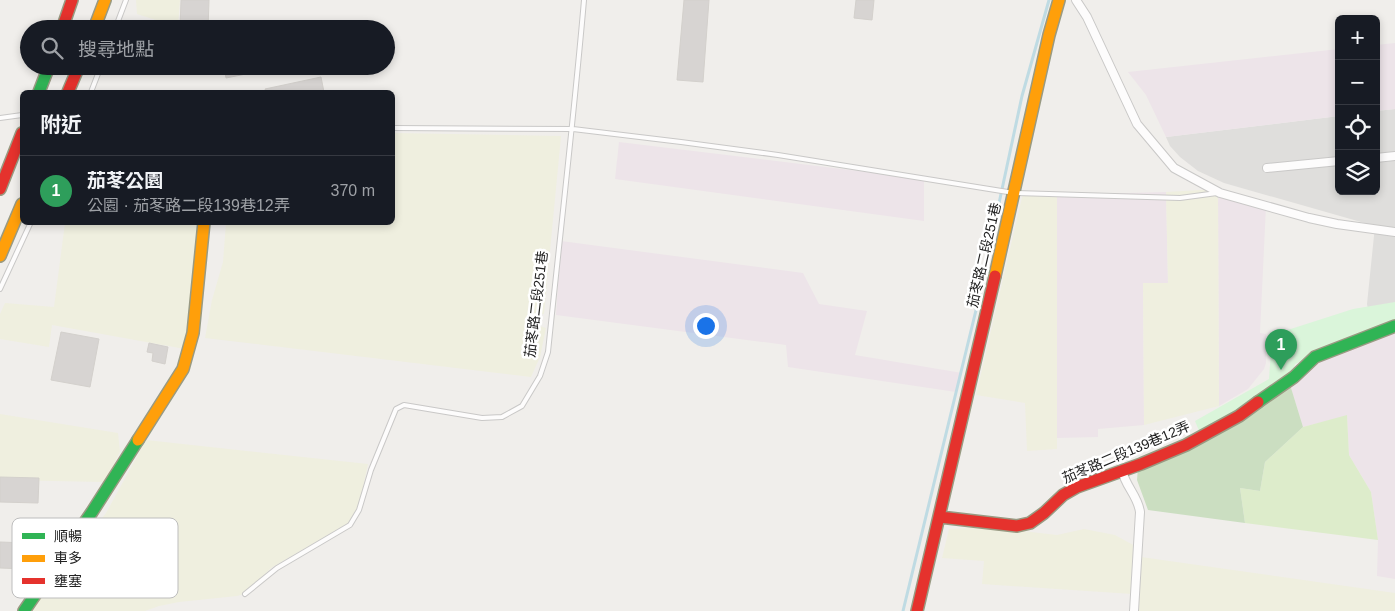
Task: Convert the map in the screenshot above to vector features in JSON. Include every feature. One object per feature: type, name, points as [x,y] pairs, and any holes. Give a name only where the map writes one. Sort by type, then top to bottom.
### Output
[{"type":"main road","points":[[65,20],[72,0]]},
{"type":"main road","points":[[97,20],[105,0]]},
{"type":"main road","name":"茄苳路二段251巷","points":[[917,611],[1047,44],[1059,0]]},
{"type":"main road","points":[[40,90],[46,75]]},
{"type":"main road","points":[[69,90],[75,75]]},
{"type":"main road","points":[[0,189],[20,138]]},
{"type":"main road","points":[[0,256],[20,209]]},
{"type":"main road","points":[[88,518],[183,369],[192,333],[204,225]]},
{"type":"main road","name":"茄苳路二段139巷12弄","points":[[940,517],[1017,526],[1030,523],[1063,495],[1078,487],[1186,445],[1239,416],[1294,377],[1315,357],[1395,326]]},
{"type":"main road","points":[[24,611],[33,598]]},
{"type":"street","points":[[1076,0],[1087,17],[1137,124],[1174,168],[1220,193],[1309,218],[1395,232]]},
{"type":"street","points":[[1380,158],[1395,156]]},
{"type":"street","points":[[1268,168],[1335,162]]},
{"type":"street","points":[[1122,470],[1124,479],[1139,503],[1140,512],[1134,611]]},
{"type":"lane","points":[[118,20],[126,0]]},
{"type":"lane","name":"茄苳路二段251巷","points":[[245,594],[277,568],[350,525],[359,510],[371,470],[396,409],[404,405],[482,418],[502,417],[522,406],[540,376],[548,352],[573,129],[584,0]]},
{"type":"lane","points":[[91,90],[97,75]]},
{"type":"lane","points":[[0,118],[20,115]]},
{"type":"lane","points":[[395,128],[573,129],[778,155],[1014,193],[1180,198],[1220,193]]},
{"type":"lane","points":[[0,289],[30,225]]},
{"type":"shaded area","points":[[1395,43],[1395,109],[1380,111],[1380,45]]},
{"type":"shaded area","points":[[1335,49],[1335,116],[1166,137],[1146,95],[1128,72]]},
{"type":"shaded area","points":[[1395,109],[1395,325],[1372,332],[1367,304],[1375,226],[1224,183],[1198,171],[1180,157],[1170,146],[1166,137],[1335,116],[1335,195],[1380,195],[1380,111]]},
{"type":"shaded area","points":[[619,142],[924,179],[924,221],[615,179]]},
{"type":"shaded area","points":[[1218,189],[1266,206],[1260,333],[1266,334],[1266,363],[1264,369],[1248,389],[1219,406]]},
{"type":"shaded area","points":[[1166,192],[1168,284],[1143,283],[1144,425],[1098,429],[1098,437],[1057,438],[1057,195]]},
{"type":"shaded area","points":[[561,241],[803,273],[819,304],[867,311],[855,355],[962,373],[956,392],[788,367],[786,345],[556,315]]},
{"type":"shaded area","points":[[1395,325],[1395,579],[1377,576],[1378,540],[1371,492],[1349,455],[1347,416],[1303,427],[1288,378],[1315,354]]},
{"type":"green space","points":[[136,0],[180,0],[179,20],[156,20],[137,14]]},
{"type":"green space","points":[[395,133],[561,136],[544,314],[540,314],[539,326],[546,328],[540,357],[531,377],[205,338],[212,300],[223,262],[226,225],[395,225]]},
{"type":"green space","points":[[1218,189],[1219,406],[1144,425],[1143,283],[1168,283],[1166,192]]},
{"type":"green space","points":[[1023,193],[1057,195],[1057,449],[1027,451],[1025,403],[976,395]]},
{"type":"green space","points":[[65,225],[202,225],[185,349],[52,325],[49,347],[0,339],[0,314],[5,303],[54,307]]},
{"type":"green space","points":[[1395,302],[1395,323],[1295,364],[1292,375],[1238,413],[1200,433],[1195,421],[1269,379],[1272,335],[1353,309]]},
{"type":"green space","points":[[1288,378],[1303,427],[1265,462],[1260,491],[1240,488],[1245,523],[1148,510],[1137,480],[1138,468],[1195,443]]},
{"type":"green space","points":[[0,414],[118,433],[120,452],[105,482],[0,480]]},
{"type":"green space","points":[[1347,415],[1349,455],[1371,492],[1378,540],[1245,523],[1240,488],[1260,491],[1265,462],[1303,427]]},
{"type":"green space","points":[[146,440],[368,464],[358,511],[352,521],[271,568],[247,593],[237,596],[179,602],[145,611],[32,611],[41,598],[178,598],[178,518],[102,518]]},
{"type":"green space","points":[[988,527],[1057,535],[1084,529],[1115,535],[1135,546],[1132,594],[982,584],[984,561],[942,558],[949,529]]},
{"type":"green space","points":[[1141,557],[1395,593],[1395,611],[1137,611]]},
{"type":"building","points":[[181,0],[209,0],[208,20],[180,20]]},
{"type":"building","points":[[684,0],[709,0],[703,82],[677,80]]},
{"type":"building","points":[[856,0],[874,0],[872,20],[854,18]]},
{"type":"building","points":[[226,75],[241,75],[226,78]]},
{"type":"building","points":[[321,77],[324,90],[265,90]]},
{"type":"building","points":[[61,332],[99,339],[90,387],[51,380]]},
{"type":"building","points":[[149,343],[168,347],[165,364],[152,361],[153,353],[147,352]]},
{"type":"building","points":[[0,477],[39,478],[38,503],[0,502]]},
{"type":"building","points":[[0,542],[12,542],[12,568],[0,568]]},
{"type":"waterway","points":[[903,611],[977,306],[1022,96],[1049,0]]},
{"type":"traffic: fast","points":[[40,90],[46,75]]},
{"type":"traffic: fast","points":[[1258,402],[1294,377],[1315,357],[1395,326]]},
{"type":"traffic: fast","points":[[88,518],[138,440]]},
{"type":"traffic: fast","points":[[24,611],[33,598]]},
{"type":"traffic: slow","points":[[97,20],[105,0]]},
{"type":"traffic: slow","points":[[995,276],[1049,35],[1059,0]]},
{"type":"traffic: slow","points":[[0,256],[20,209]]},
{"type":"traffic: slow","points":[[138,440],[183,369],[193,333],[204,225]]},
{"type":"traffic: jam","points":[[65,20],[72,0]]},
{"type":"traffic: jam","points":[[69,90],[75,75]]},
{"type":"traffic: jam","points":[[0,189],[20,138]]},
{"type":"traffic: jam","points":[[917,611],[995,276]]},
{"type":"traffic: jam","points":[[940,517],[1017,526],[1030,523],[1063,495],[1077,487],[1141,464],[1186,445],[1239,416],[1258,402]]},
{"type":"place","name":"茄苳公園","points":[[1281,370]]}]
